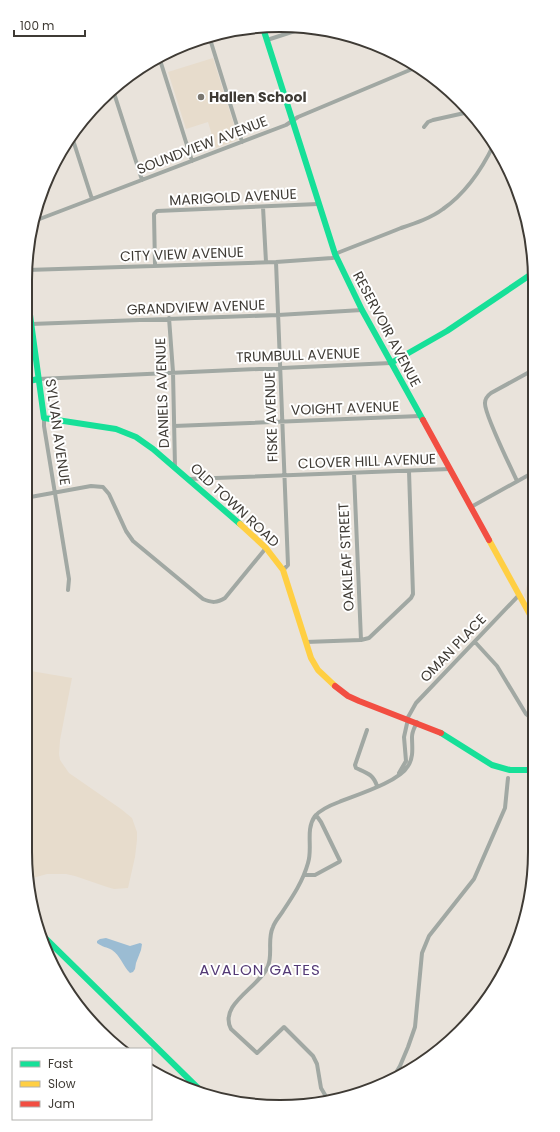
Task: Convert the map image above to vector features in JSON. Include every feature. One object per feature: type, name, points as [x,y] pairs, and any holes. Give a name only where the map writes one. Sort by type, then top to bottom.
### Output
[{"type":"main road","name":"RESERVOIR AVENUE","points":[[265,33],[318,204],[336,255],[362,310],[528,611]]},
{"type":"main road","name":"TRUMBULL AVENUE","points":[[391,363],[447,331],[528,277]]},
{"type":"main road","name":"SYLVAN AVENUE","points":[[32,332],[44,418]]},
{"type":"main road","points":[[32,380],[38,379]]},
{"type":"main road","name":"OLD TOWN ROAD","points":[[44,418],[105,427],[127,433],[145,443],[189,479],[266,548],[282,570],[293,597],[314,664],[329,682],[348,696],[437,731],[485,762],[494,766],[505,770],[528,770]]},
{"type":"main road","points":[[49,942],[195,1085]]},
{"type":"street","points":[[267,40],[290,33]]},
{"type":"street","points":[[211,42],[242,142]]},
{"type":"street","points":[[161,63],[192,161]]},
{"type":"street","name":"SOUNDVIEW AVENUE","points":[[39,219],[286,125],[292,121],[411,70]]},
{"type":"street","points":[[115,95],[142,180]]},
{"type":"street","points":[[424,127],[428,122],[433,120],[463,113]]},
{"type":"street","points":[[74,142],[92,199]]},
{"type":"street","name":"CITY VIEW AVENUE","points":[[33,270],[276,262],[332,258],[336,255],[429,218],[443,209],[467,187],[477,175],[491,150]]},
{"type":"street","name":"MARIGOLD AVENUE","points":[[155,265],[154,212],[318,204]]},
{"type":"street","points":[[263,207],[266,262]]},
{"type":"street","name":"FISKE AVENUE","points":[[276,262],[288,565],[282,570]]},
{"type":"street","name":"GRANDVIEW AVENUE","points":[[32,324],[278,315],[362,310]]},
{"type":"street","name":"DANIELS AVENUE","points":[[169,318],[173,372],[175,467]]},
{"type":"street","name":"TRUMBULL AVENUE","points":[[38,379],[391,363]]},
{"type":"street","points":[[517,481],[487,415],[484,402],[487,396],[491,393],[528,373]]},
{"type":"street","name":"VOIGHT AVENUE","points":[[174,426],[420,416]]},
{"type":"street","name":"SYLVAN AVENUE","points":[[44,418],[68,579],[68,590]]},
{"type":"street","name":"CLOVER HILL AVENUE","points":[[189,479],[450,469]]},
{"type":"street","points":[[306,642],[361,640],[372,635],[411,598],[413,594],[409,471]]},
{"type":"street","name":"OAKLEAF STREET","points":[[354,473],[361,640]]},
{"type":"street","points":[[471,507],[528,475]]},
{"type":"street","points":[[32,497],[91,486],[103,487],[109,494],[126,531],[133,541],[203,599],[209,602],[218,602],[225,598],[266,548]]},
{"type":"street","name":"OMAN PLACE","points":[[408,719],[416,703],[519,595]]},
{"type":"street","points":[[475,642],[497,666],[528,716]]},
{"type":"street","points":[[384,783],[399,773],[405,764],[404,737],[408,719]]},
{"type":"street","points":[[325,1095],[321,1088],[317,1064],[314,1056],[284,1027],[257,1053],[231,1029],[228,1016],[231,1008],[264,975],[270,961],[270,937],[272,928],[297,890],[309,862],[310,826],[316,815],[326,807],[398,777],[409,765],[412,758],[413,731],[417,722]]},
{"type":"street","points":[[367,730],[355,765],[356,768],[371,775],[377,786]]},
{"type":"street","points":[[397,1070],[415,1027],[422,953],[429,936],[474,880],[505,808],[508,778]]},
{"type":"street","points":[[304,875],[315,875],[340,861],[316,815]]},
{"type":"shaded area","name":"Hallen School","points":[[213,58],[238,138],[237,140],[216,148],[208,122],[186,129],[168,72]]},
{"type":"shaded area","points":[[528,581],[528,603],[524,595]]},
{"type":"shaded area","points":[[32,671],[72,678],[60,740],[60,760],[69,773],[132,818],[137,832],[135,857],[128,888],[114,889],[75,876],[66,874],[47,874],[34,878],[32,852]]},
{"type":"water","points":[[106,938],[130,946],[140,943],[142,944],[133,972],[130,973],[115,952],[97,943],[100,939]]},
{"type":"traffic: fast","points":[[265,33],[335,254],[362,310],[423,420]]},
{"type":"traffic: fast","points":[[391,363],[447,331],[528,277]]},
{"type":"traffic: fast","points":[[32,330],[44,418],[116,429],[136,437],[153,449],[240,524]]},
{"type":"traffic: fast","points":[[32,380],[38,379]]},
{"type":"traffic: fast","points":[[441,733],[492,765],[510,770],[528,770]]},
{"type":"traffic: fast","points":[[49,942],[195,1085]]},
{"type":"traffic: slow","points":[[240,524],[266,548],[283,570],[311,658],[318,670],[335,686]]},
{"type":"traffic: slow","points":[[489,540],[528,611]]},
{"type":"traffic: jam","points":[[423,420],[489,540]]},
{"type":"traffic: jam","points":[[335,686],[348,696],[359,701],[441,733]]},
{"type":"place","name":"Hallen School","points":[[201,97]]},
{"type":"district","name":"AVALON GATES","points":[[260,969]]}]
